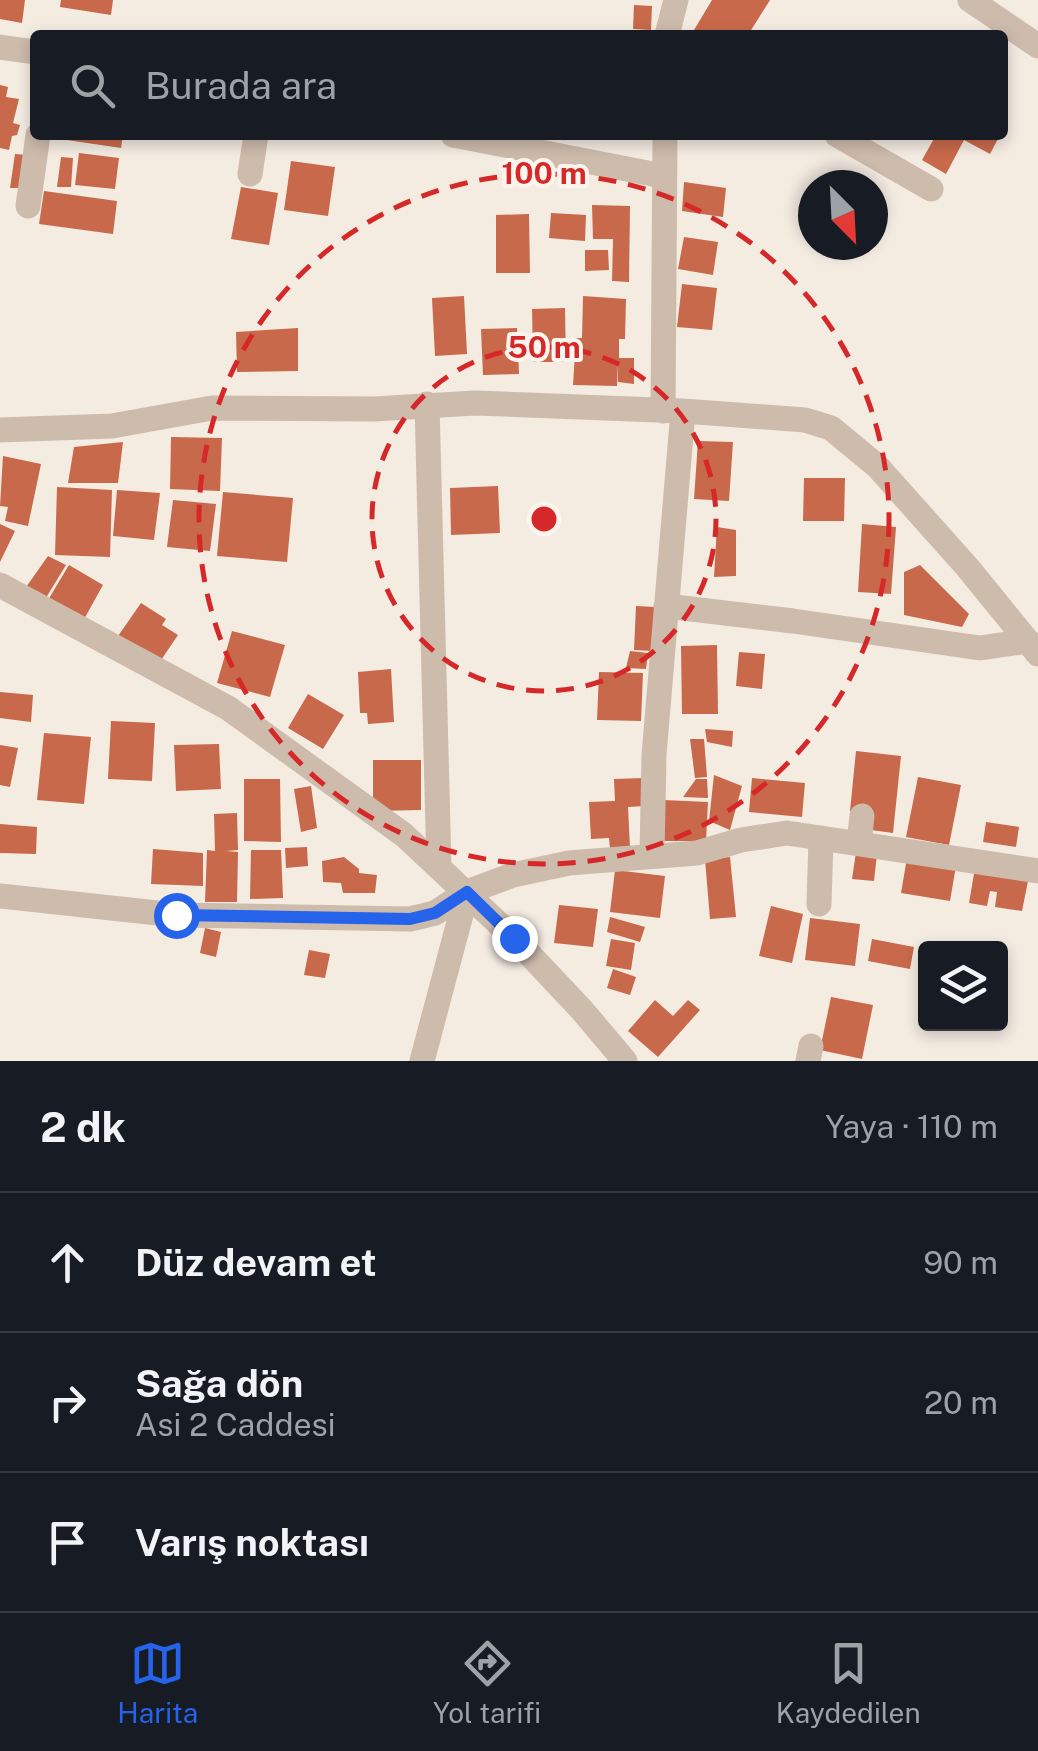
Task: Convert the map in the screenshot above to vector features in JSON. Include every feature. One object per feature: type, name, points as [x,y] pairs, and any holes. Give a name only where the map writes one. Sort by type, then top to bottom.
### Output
[{"type":"street","points":[[667,30],[676,0]]},
{"type":"street","points":[[970,0],[1038,46]]},
{"type":"street","points":[[0,47],[30,51]]},
{"type":"street","points":[[28,206],[37,140]]},
{"type":"street","points":[[250,174],[255,140]]},
{"type":"street","points":[[479,140],[663,176]]},
{"type":"street","points":[[652,854],[673,411],[663,176],[666,140]]},
{"type":"street","points":[[846,140],[931,188]]},
{"type":"street","points":[[0,430],[112,426],[212,408],[374,409],[475,403],[805,420],[831,428],[877,466],[1033,648]]},
{"type":"street","points":[[428,404],[439,867]]},
{"type":"street","points":[[2,595],[228,708],[404,834],[581,1008],[625,1061]]},
{"type":"street","points":[[666,606],[980,648],[1033,648]]},
{"type":"street","points":[[859,843],[862,816]]},
{"type":"street","points":[[0,896],[176,915],[410,919],[435,913],[467,892],[513,875],[569,863],[696,853],[741,840],[787,833],[1038,871]]},
{"type":"street","points":[[819,904],[822,838]]},
{"type":"street","points":[[422,1061],[467,892]]},
{"type":"building","points":[[0,0],[25,0],[22,23],[0,19]]},
{"type":"building","points":[[61,0],[113,0],[111,15],[60,7]]},
{"type":"building","points":[[712,0],[770,0],[751,30],[694,30]]},
{"type":"building","points":[[634,5],[652,6],[651,30],[633,29]]},
{"type":"building","points":[[0,85],[8,87],[6,97],[19,99],[13,123],[20,125],[9,150],[0,148]]},
{"type":"building","points":[[67,140],[122,140],[121,148]]},
{"type":"building","points":[[933,140],[964,140],[946,174],[922,160]]},
{"type":"building","points":[[964,140],[997,140],[990,154]]},
{"type":"building","points":[[79,153],[119,158],[115,189],[75,185]]},
{"type":"building","points":[[15,154],[28,155],[24,188],[10,188]]},
{"type":"building","points":[[61,157],[73,158],[71,187],[57,187]]},
{"type":"building","points":[[291,161],[335,167],[328,216],[284,210]]},
{"type":"building","points":[[684,182],[726,188],[723,217],[682,211]]},
{"type":"building","points":[[241,187],[278,193],[269,245],[231,239]]},
{"type":"building","points":[[44,191],[117,201],[113,234],[39,224]]},
{"type":"building","points":[[592,205],[630,206],[629,282],[612,281],[613,239],[593,239]]},
{"type":"building","points":[[551,213],[586,215],[585,241],[549,238]]},
{"type":"building","points":[[529,214],[530,273],[496,273],[496,215]]},
{"type":"building","points":[[684,237],[718,242],[713,275],[678,269]]},
{"type":"building","points":[[585,250],[608,250],[609,270],[585,271]]},
{"type":"building","points":[[682,284],[717,288],[712,330],[677,327]]},
{"type":"building","points":[[464,296],[467,354],[435,356],[432,298]]},
{"type":"building","points":[[583,296],[626,299],[625,339],[619,339],[619,358],[634,358],[634,384],[618,382],[618,362],[617,386],[573,385],[576,338],[582,338]]},
{"type":"building","points":[[565,308],[566,362],[533,362],[532,309]]},
{"type":"building","points":[[298,328],[298,371],[237,372],[236,332]]},
{"type":"building","points":[[517,328],[519,374],[483,375],[481,329]]},
{"type":"building","points":[[171,437],[222,438],[220,491],[170,489]]},
{"type":"building","points":[[698,441],[733,442],[729,501],[694,499]]},
{"type":"building","points":[[123,442],[118,483],[68,483],[74,447]]},
{"type":"building","points":[[3,456],[41,464],[28,526],[5,521],[8,507],[0,506]]},
{"type":"building","points":[[804,478],[845,478],[844,521],[803,521]]},
{"type":"building","points":[[498,486],[500,533],[451,535],[450,488]]},
{"type":"building","points":[[57,487],[112,490],[110,557],[55,555]]},
{"type":"building","points":[[117,490],[160,493],[154,540],[113,536]]},
{"type":"building","points":[[223,492],[293,498],[287,562],[217,556]]},
{"type":"building","points":[[173,500],[216,504],[210,551],[167,547]]},
{"type":"building","points":[[0,524],[15,531],[0,562]]},
{"type":"building","points":[[862,524],[896,527],[891,594],[858,592]]},
{"type":"building","points":[[717,527],[736,530],[736,576],[714,577]]},
{"type":"building","points":[[48,556],[66,565],[44,601],[24,590]]},
{"type":"building","points":[[69,565],[103,585],[83,621],[48,600]]},
{"type":"building","points":[[920,565],[969,614],[962,627],[904,615],[904,572]]},
{"type":"building","points":[[141,603],[166,619],[162,625],[178,635],[157,666],[116,639]]},
{"type":"building","points":[[636,606],[655,607],[652,651],[634,650]]},
{"type":"building","points":[[232,631],[285,645],[270,697],[217,683]]},
{"type":"building","points":[[717,645],[718,714],[682,714],[681,646]]},
{"type":"building","points":[[630,651],[648,653],[646,669],[626,668]]},
{"type":"building","points":[[739,652],[765,654],[762,689],[736,686]]},
{"type":"building","points":[[391,669],[394,722],[368,724],[367,713],[360,713],[358,672]]},
{"type":"building","points":[[599,672],[643,673],[641,721],[597,720]]},
{"type":"building","points":[[0,692],[33,695],[31,722],[0,718]]},
{"type":"building","points":[[308,694],[344,715],[323,749],[288,728]]},
{"type":"building","points":[[111,721],[155,723],[152,781],[108,779]]},
{"type":"building","points":[[705,729],[733,731],[732,747],[707,742]]},
{"type":"building","points":[[44,733],[91,737],[84,804],[37,800]]},
{"type":"building","points":[[690,739],[704,739],[707,777],[695,778]]},
{"type":"building","points":[[219,744],[221,789],[176,791],[174,745]]},
{"type":"building","points":[[0,745],[18,748],[10,787],[0,785]]},
{"type":"building","points":[[856,751],[901,756],[893,833],[871,830],[873,813],[850,811]]},
{"type":"building","points":[[373,760],[421,760],[421,810],[373,811]]},
{"type":"building","points":[[714,775],[742,786],[730,830],[709,821]]},
{"type":"building","points":[[918,777],[961,785],[949,845],[906,837]]},
{"type":"building","points":[[643,778],[645,806],[628,807],[630,848],[610,849],[609,838],[591,839],[589,802],[615,801],[614,779]]},
{"type":"building","points":[[752,778],[805,783],[802,817],[749,812]]},
{"type":"building","points":[[244,779],[280,779],[281,842],[244,841]]},
{"type":"building","points":[[696,779],[707,779],[708,798],[683,797]]},
{"type":"building","points":[[311,786],[317,828],[301,832],[294,789]]},
{"type":"building","points":[[663,800],[708,802],[706,841],[660,841]]},
{"type":"building","points":[[237,813],[238,850],[226,851],[238,852],[237,902],[205,902],[207,850],[215,851],[214,814]]},
{"type":"building","points":[[986,822],[1019,827],[1016,847],[983,842]]},
{"type":"building","points":[[0,824],[37,827],[36,854],[0,853]]},
{"type":"building","points":[[307,847],[308,866],[286,868],[285,848]]},
{"type":"building","points":[[153,849],[203,853],[203,886],[151,884]]},
{"type":"building","points":[[251,850],[281,850],[283,898],[250,899]]},
{"type":"building","points":[[856,852],[877,854],[874,881],[852,879]]},
{"type":"building","points":[[344,857],[359,873],[377,875],[375,893],[343,893],[341,883],[323,882],[322,861]]},
{"type":"building","points":[[730,857],[736,917],[710,919],[705,859]]},
{"type":"building","points":[[907,858],[956,866],[950,901],[901,893]]},
{"type":"building","points":[[975,868],[1029,876],[1022,911],[995,907],[997,892],[990,891],[987,906],[969,903]]},
{"type":"building","points":[[615,870],[665,876],[660,918],[610,912]]},
{"type":"building","points":[[559,905],[598,909],[593,947],[554,943]]},
{"type":"building","points":[[771,906],[803,914],[792,963],[759,956]]},
{"type":"building","points":[[610,917],[645,927],[640,942],[607,932]]},
{"type":"building","points":[[810,918],[860,924],[855,966],[805,960]]},
{"type":"building","points":[[205,928],[221,932],[216,957],[200,953]]},
{"type":"building","points":[[611,939],[635,943],[631,970],[606,966]]},
{"type":"building","points":[[872,939],[914,947],[910,969],[868,961]]},
{"type":"building","points":[[309,950],[330,954],[325,978],[304,975]]},
{"type":"building","points":[[613,969],[636,977],[630,995],[607,988]]},
{"type":"building","points":[[831,997],[873,1005],[862,1059],[820,1050]]},
{"type":"building","points":[[655,1000],[673,1016],[688,1000],[700,1010],[658,1057],[628,1031]]},
{"type":"route","points":[[176,915],[410,919],[435,913],[467,892],[514,938]]}]
